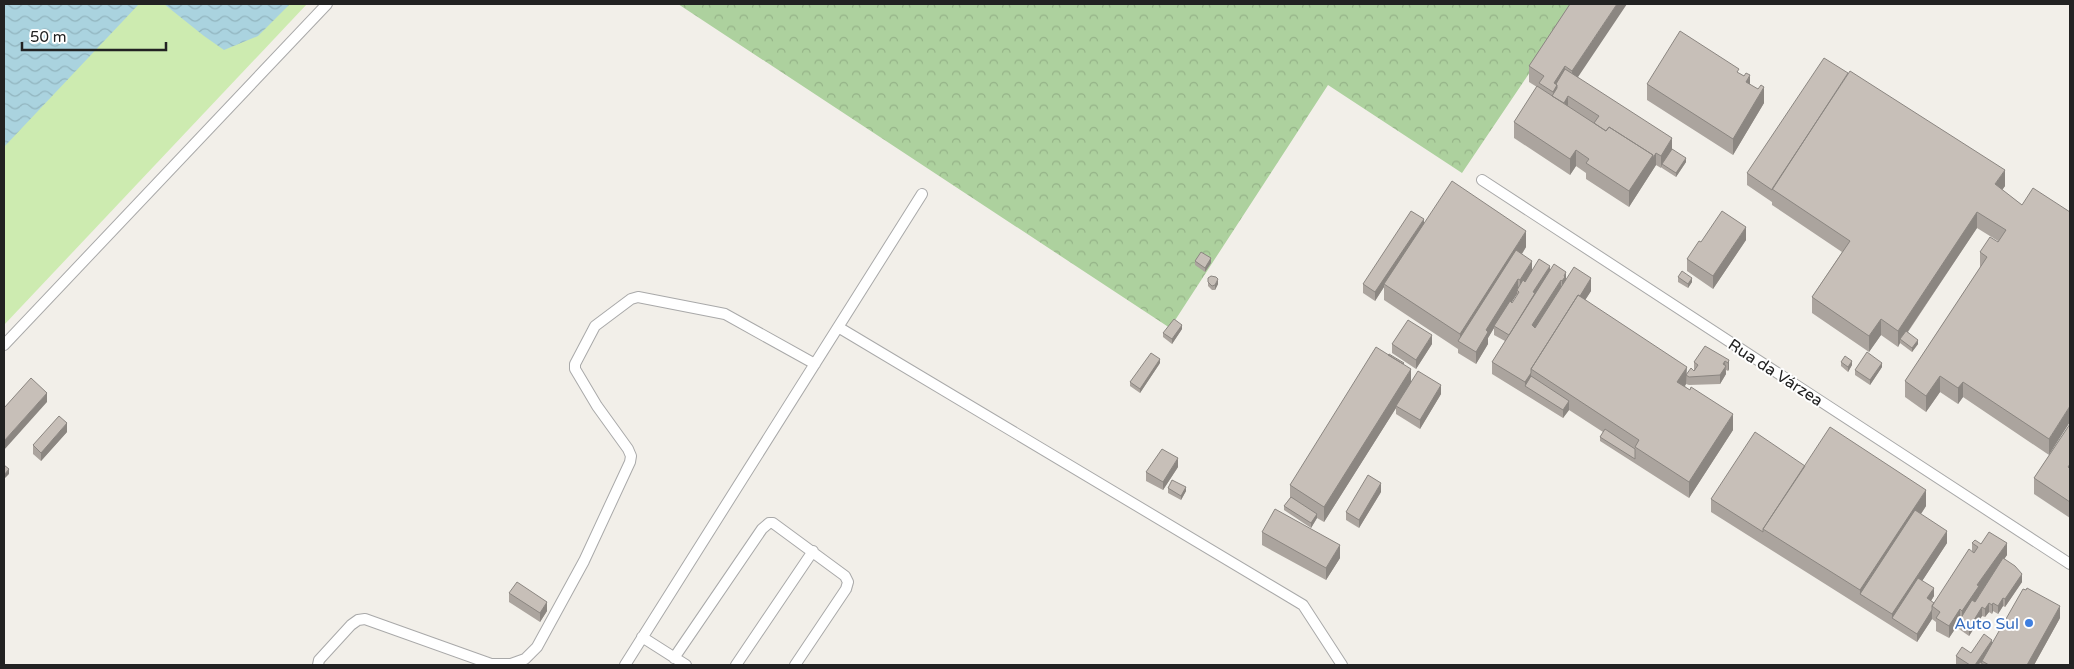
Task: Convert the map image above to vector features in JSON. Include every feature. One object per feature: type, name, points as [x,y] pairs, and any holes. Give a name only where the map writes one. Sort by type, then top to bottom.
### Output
[{"type":"lane","points":[[4,345],[327,4]]},
{"type":"lane","name":"Rua da Várzea","points":[[1482,180],[2070,564]]},
{"type":"lane","points":[[625,665],[922,194]]},
{"type":"lane","points":[[318,665],[319,660],[351,625],[358,620],[365,619],[490,664],[518,662],[525,659],[537,648],[584,561],[630,462],[631,456],[628,449],[597,406],[574,369],[595,326],[631,299],[638,298],[725,314],[815,364]]},
{"type":"lane","points":[[838,327],[1303,605],[1342,665]]},
{"type":"lane","points":[[674,658],[765,526],[769,523],[776,524],[845,576],[848,586],[795,665]]},
{"type":"lane","points":[[736,665],[813,551]]},
{"type":"lane","points":[[642,637],[686,665]]},
{"type":"green space","points":[[4,4],[307,4],[4,325]]},
{"type":"green space","points":[[678,4],[1576,4],[1462,173],[1328,85],[1170,328]]},
{"type":"water","points":[[4,4],[139,4],[4,147]]},
{"type":"water","points":[[164,4],[290,4],[258,36],[224,50]]},
{"type":"building","points":[[1570,4],[1617,4],[1572,71],[1565,66],[1554,83],[1557,85],[1553,92],[1539,83],[1544,76],[1529,66]]},
{"type":"building","points":[[1680,31],[1739,69],[1737,72],[1744,76],[1746,73],[1750,75],[1746,82],[1758,89],[1761,85],[1764,87],[1733,139],[1647,84]]},
{"type":"building","points":[[1824,58],[1848,73],[1772,190],[1747,173]]},
{"type":"building","points":[[1565,69],[1672,138],[1661,156],[1656,153],[1653,158],[1653,155],[1609,127],[1606,131],[1594,123],[1599,116],[1568,96],[1564,103],[1552,96],[1557,88],[1556,84]]},
{"type":"building","points":[[1850,71],[2005,170],[1995,184],[2022,205],[2033,188],[2070,212],[2070,406],[2049,439],[1963,382],[1958,388],[1940,376],[1926,396],[1905,381],[1987,257],[1980,252],[1990,237],[1998,242],[2006,230],[1977,212],[1898,331],[1881,319],[1869,336],[1812,297],[1850,241],[1772,189]]},
{"type":"building","points":[[1537,86],[1606,131],[1609,127],[1653,155],[1629,191],[1586,163],[1589,159],[1576,150],[1570,159],[1514,122]]},
{"type":"building","points":[[1672,149],[1686,158],[1676,173],[1662,164]]},
{"type":"building","points":[[1452,181],[1526,231],[1460,334],[1384,284]]},
{"type":"building","points":[[1411,211],[1424,219],[1375,292],[1363,284]]},
{"type":"building","points":[[1722,211],[1746,227],[1713,276],[1687,259]]},
{"type":"building","points":[[1516,250],[1532,261],[1520,280],[1518,279],[1486,330],[1488,332],[1476,352],[1458,341]]},
{"type":"building","points":[[1201,252],[1211,258],[1205,268],[1195,261]]},
{"type":"building","points":[[1539,259],[1550,266],[1509,335],[1494,326],[1510,301],[1512,303],[1519,292],[1517,290],[1523,280],[1525,282]]},
{"type":"building","points":[[1554,264],[1566,272],[1565,277],[1561,280],[1532,325],[1535,328],[1574,267],[1591,278],[1531,369],[1531,373],[1525,382],[1492,362]]},
{"type":"building","points":[[1682,271],[1692,278],[1688,284],[1678,277]]},
{"type":"building","points":[[1211,276],[1218,279],[1215,285],[1212,286],[1208,282],[1208,278]]},
{"type":"building","points":[[1578,295],[1687,367],[1677,382],[1690,390],[1691,387],[1733,414],[1689,482],[1635,447],[1639,440],[1531,369]]},
{"type":"building","points":[[1174,319],[1182,325],[1172,339],[1163,333]]},
{"type":"building","points":[[1408,320],[1432,335],[1416,360],[1392,344]]},
{"type":"building","points":[[1906,331],[1918,340],[1912,348],[1900,339]]},
{"type":"building","points":[[1705,346],[1729,360],[1728,363],[1725,361],[1723,364],[1726,366],[1720,375],[1689,377],[1686,375],[1691,368],[1694,371],[1698,365],[1694,362]]},
{"type":"building","points":[[1376,347],[1411,369],[1324,507],[1290,485]]},
{"type":"building","points":[[1867,352],[1882,363],[1870,380],[1855,370]]},
{"type":"building","points":[[1151,353],[1160,359],[1140,389],[1130,382]]},
{"type":"building","points":[[1389,354],[1404,363],[1388,355]]},
{"type":"building","points":[[1845,356],[1852,361],[1848,367],[1841,362]]},
{"type":"building","points":[[1418,371],[1441,385],[1420,420],[1396,406]]},
{"type":"building","points":[[1531,376],[1569,401],[1563,410],[1525,386]]},
{"type":"building","points":[[31,378],[47,393],[4,441],[4,408]]},
{"type":"building","points":[[59,416],[67,423],[41,453],[33,445]]},
{"type":"building","points":[[2070,424],[2070,464],[2068,467],[2070,469],[2070,502],[2034,478]]},
{"type":"building","points":[[1830,427],[1926,490],[1860,590],[1763,529]]},
{"type":"building","points":[[1605,429],[1635,449],[1635,459],[1600,437]]},
{"type":"building","points":[[1755,432],[1805,466],[1763,529],[1763,532],[1711,499]]},
{"type":"building","points":[[1162,449],[1178,458],[1163,482],[1146,472]]},
{"type":"building","points":[[4,465],[9,469],[4,475]]},
{"type":"building","points":[[1368,475],[1381,483],[1359,520],[1346,512]]},
{"type":"building","points":[[1172,480],[1186,487],[1181,496],[1168,488]]},
{"type":"building","points":[[1291,497],[1317,514],[1311,523],[1284,506]]},
{"type":"building","points":[[1275,509],[1340,545],[1326,568],[1262,532]]},
{"type":"building","points":[[1915,510],[1947,531],[1892,614],[1860,594]]},
{"type":"building","points":[[1989,532],[2007,543],[1977,585],[1979,586],[1962,611],[1960,609],[1949,626],[1936,618],[1940,612],[1932,606],[1969,549],[1974,553],[1978,547],[1972,543],[1975,540],[1981,544]]},
{"type":"building","points":[[2003,558],[2015,566],[2022,574],[1998,606],[1989,603],[1985,609],[1982,607],[1969,628],[1959,621],[1972,600],[1975,602]]},
{"type":"building","points":[[1918,578],[1934,588],[1927,598],[1934,603],[1932,610],[1917,634],[1892,618]]},
{"type":"building","points":[[517,582],[547,602],[540,613],[509,593]]},
{"type":"building","points":[[2027,588],[2060,606],[2027,665],[1989,665],[1982,661],[2023,589],[2026,590]]},
{"type":"building","points":[[1984,634],[1992,640],[1975,665],[1970,665],[1956,656],[1962,647],[1971,653]]},
{"type":"place","name":"Auto Sul","points":[[2029,623]]}]
